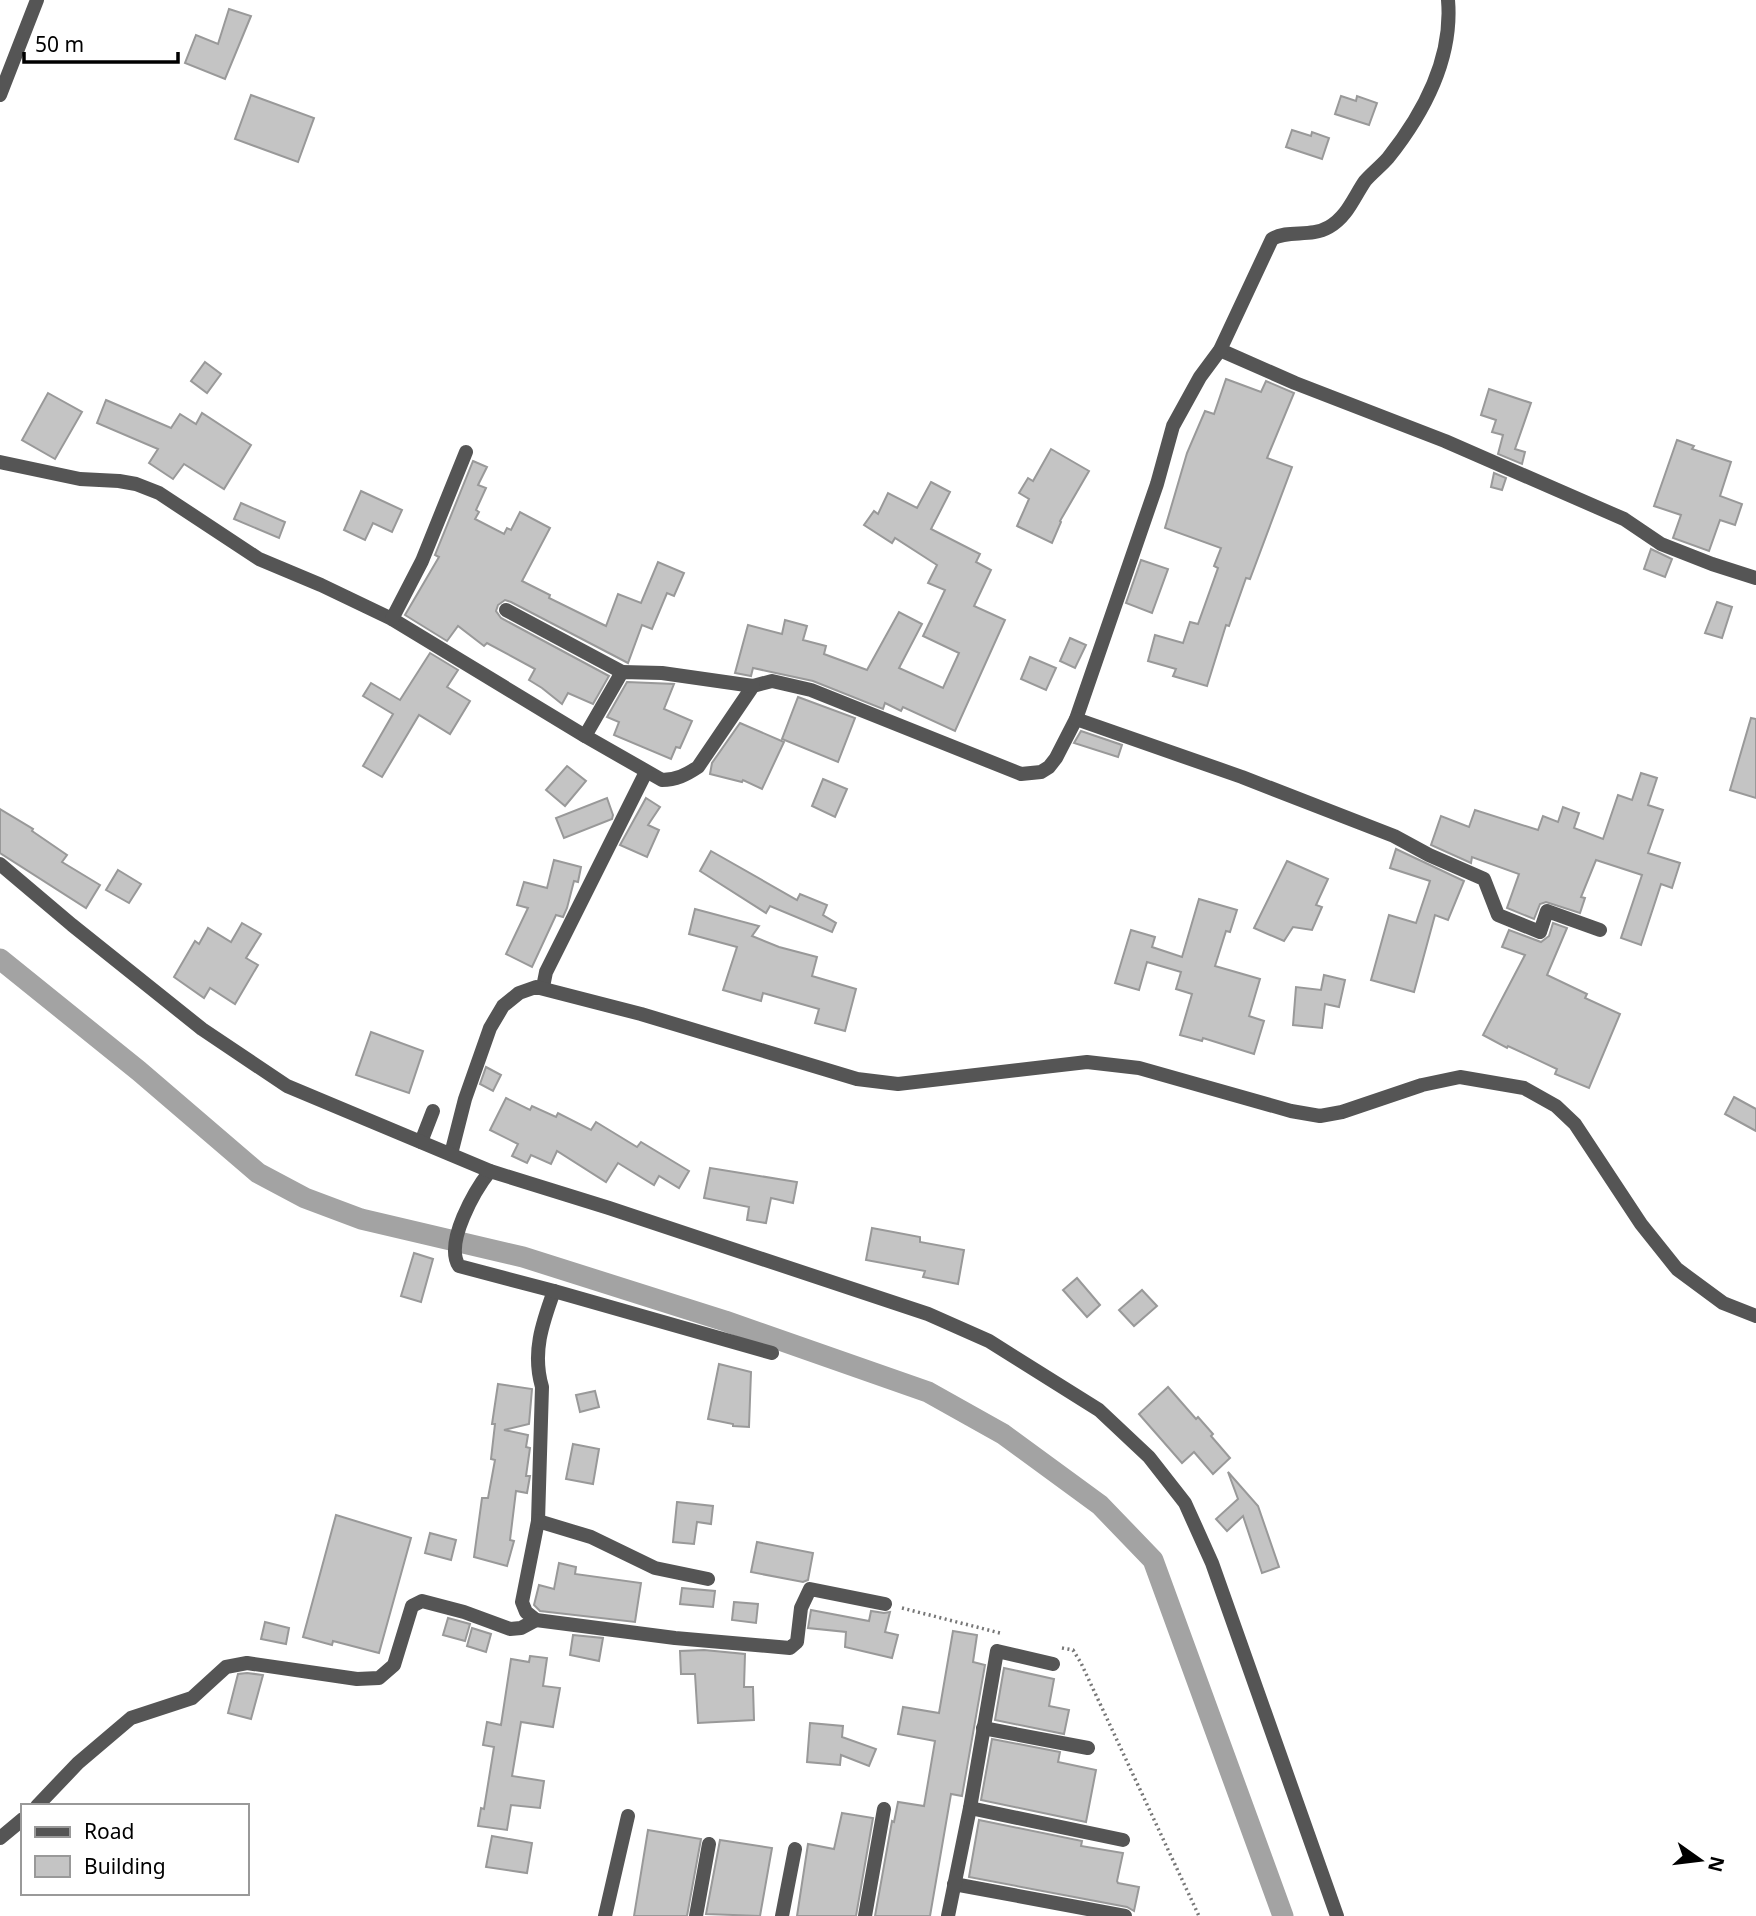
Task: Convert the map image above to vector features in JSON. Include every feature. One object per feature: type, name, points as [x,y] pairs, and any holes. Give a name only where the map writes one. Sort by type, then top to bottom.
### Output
[{"type":"street","points":[[0,95],[3,79],[37,0]]},
{"type":"street","points":[[506,610],[622,672],[662,673],[754,686],[779,681],[811,690],[1021,774],[1041,772],[1049,767],[1076,719],[1157,484],[1173,426],[1200,377],[1220,350],[1272,239],[1280,234],[1303,235],[1331,226],[1345,214],[1366,180],[1387,160],[1408,128],[1428,97],[1443,54],[1449,29],[1448,0]]},
{"type":"street","points":[[1220,350],[1624,519],[1661,544],[1756,578]]},
{"type":"street","points":[[392,619],[422,561],[466,452]]},
{"type":"street","points":[[0,462],[80,479],[136,484],[176,503],[191,516],[259,559],[392,619],[662,780],[686,775],[698,767],[754,686]]},
{"type":"street","points":[[585,736],[622,672]]},
{"type":"street","points":[[1076,719],[1242,777],[1394,836],[1484,879],[1498,915],[1540,932],[1547,911],[1600,930]]},
{"type":"street","points":[[542,987],[546,972],[575,911],[646,772]]},
{"type":"street","points":[[0,864],[202,1029],[287,1086],[490,1171],[928,1314],[989,1341],[1099,1410],[1149,1457],[1185,1503],[1213,1563],[1337,1916]]},
{"type":"street","points":[[452,1154],[465,1099],[490,1028],[503,1006],[519,993],[536,987],[641,1014],[857,1079],[898,1084],[1087,1062],[1139,1068],[1291,1111],[1320,1116],[1342,1112],[1422,1085],[1460,1077],[1524,1088],[1556,1106],[1575,1124],[1641,1224],[1678,1269],[1723,1303],[1756,1316]]},
{"type":"street","points":[[421,1142],[433,1111]]},
{"type":"street","points":[[490,1171],[476,1189],[454,1245],[459,1266],[772,1353]]},
{"type":"street","points":[[554,1291],[542,1325],[537,1367],[542,1387],[538,1521],[522,1602],[526,1612],[536,1620],[675,1638],[790,1648],[797,1643],[801,1608],[810,1589],[885,1604]]},
{"type":"street","points":[[538,1521],[591,1537],[656,1568],[708,1579]]},
{"type":"street","points":[[39,1804],[78,1763],[131,1718],[192,1699],[226,1667],[247,1663],[357,1679],[379,1678],[394,1665],[412,1606],[422,1601],[464,1612],[510,1629],[522,1628],[536,1620]]},
{"type":"street","points":[[948,1916],[997,1651],[1053,1664]]},
{"type":"street","points":[[983,1728],[1088,1748]]},
{"type":"street","points":[[970,1808],[1124,1840]]},
{"type":"street","points":[[865,1916],[884,1809]]},
{"type":"street","points":[[605,1916],[628,1816]]},
{"type":"street","points":[[0,1838],[21,1821]]},
{"type":"street","points":[[696,1916],[709,1844]]},
{"type":"street","points":[[782,1916],[795,1849]]},
{"type":"street","points":[[954,1884],[1125,1916]]},
{"type":"path","points":[[885,1604],[1005,1634]]},
{"type":"path","points":[[1059,1647],[1073,1650],[1081,1663],[1199,1916]]},
{"type":"building","points":[[229,9],[251,16],[225,79],[185,63],[196,35],[218,44]]},
{"type":"building","points":[[251,95],[314,118],[298,162],[235,139]]},
{"type":"building","points":[[1341,96],[1356,101],[1357,96],[1377,103],[1369,125],[1335,114]]},
{"type":"building","points":[[1292,130],[1311,136],[1312,132],[1329,138],[1322,159],[1286,147]]},
{"type":"building","points":[[205,362],[221,374],[207,393],[191,381]]},
{"type":"building","points":[[1226,379],[1261,392],[1266,381],[1294,393],[1267,458],[1292,467],[1250,579],[1246,578],[1229,626],[1226,625],[1207,686],[1173,676],[1176,669],[1148,661],[1155,635],[1183,643],[1190,622],[1198,624],[1218,568],[1214,566],[1221,548],[1165,528],[1187,453],[1205,411],[1214,414]]},
{"type":"building","points":[[1489,389],[1531,403],[1515,449],[1525,452],[1522,464],[1498,454],[1503,435],[1492,432],[1496,420],[1481,415]]},
{"type":"building","points":[[48,393],[82,412],[55,459],[22,440]]},
{"type":"building","points":[[106,400],[171,428],[180,414],[196,424],[202,413],[251,445],[224,489],[184,464],[173,479],[149,463],[158,449],[97,423]]},
{"type":"building","points":[[1677,440],[1694,446],[1692,449],[1731,462],[1720,496],[1742,504],[1735,525],[1720,520],[1709,551],[1673,538],[1681,515],[1654,506]]},
{"type":"building","points":[[1051,449],[1089,471],[1060,521],[1052,543],[1017,526],[1029,499],[1019,493],[1028,478],[1033,481]]},
{"type":"building","points":[[473,461],[487,467],[478,485],[486,488],[475,519],[504,534],[507,528],[511,530],[520,512],[550,528],[522,581],[550,595],[549,598],[606,626],[618,594],[641,603],[658,562],[684,573],[674,596],[667,593],[652,629],[642,625],[628,663],[511,602],[505,600],[498,605],[496,611],[501,618],[609,676],[593,704],[568,693],[562,704],[529,680],[535,669],[487,643],[484,646],[458,626],[447,641],[405,615],[439,557],[435,555]]},
{"type":"building","points":[[1494,473],[1506,478],[1502,490],[1491,487]]},
{"type":"building","points":[[931,482],[950,492],[931,529],[980,554],[976,562],[991,570],[974,606],[1005,620],[955,731],[903,707],[901,711],[885,703],[883,709],[813,681],[753,668],[751,676],[735,673],[748,625],[782,634],[785,620],[807,626],[803,640],[826,646],[824,654],[867,670],[899,612],[922,624],[899,668],[943,688],[959,653],[923,636],[945,590],[928,583],[937,565],[895,538],[892,543],[864,525],[874,511],[878,514],[888,493],[917,508]]},
{"type":"building","points":[[361,491],[402,510],[392,532],[373,523],[365,540],[344,530]]},
{"type":"building","points":[[241,503],[285,522],[279,538],[234,519]]},
{"type":"building","points":[[1651,549],[1672,559],[1665,577],[1644,569]]},
{"type":"building","points":[[1141,560],[1168,569],[1152,613],[1126,603]]},
{"type":"building","points":[[1717,602],[1732,607],[1722,638],[1705,633]]},
{"type":"building","points":[[1070,638],[1086,645],[1075,668],[1060,661]]},
{"type":"building","points":[[430,653],[458,670],[447,687],[470,701],[450,734],[419,715],[382,777],[363,766],[393,714],[363,696],[371,683],[400,700]]},
{"type":"building","points":[[1030,657],[1056,668],[1046,690],[1021,679]]},
{"type":"building","points":[[627,682],[674,684],[664,709],[692,721],[680,748],[676,747],[671,759],[614,735],[619,722],[607,717]]},
{"type":"building","points":[[798,697],[855,718],[838,762],[782,739]]},
{"type":"building","points":[[1751,718],[1756,719],[1756,798],[1730,790]]},
{"type":"building","points":[[740,723],[784,742],[762,789],[743,780],[742,782],[710,774],[712,763]]},
{"type":"building","points":[[1081,731],[1122,745],[1118,757],[1074,743]]},
{"type":"building","points":[[567,766],[586,781],[565,806],[546,790]]},
{"type":"building","points":[[1641,773],[1657,778],[1648,805],[1663,810],[1648,853],[1680,863],[1672,888],[1661,884],[1641,945],[1621,938],[1642,875],[1596,860],[1581,897],[1585,898],[1580,913],[1546,902],[1540,904],[1534,919],[1507,908],[1519,874],[1472,857],[1471,863],[1431,845],[1441,816],[1469,827],[1475,810],[1538,830],[1543,816],[1558,822],[1563,807],[1579,813],[1574,828],[1603,839],[1618,795],[1632,800]]},
{"type":"building","points":[[823,779],[847,789],[835,817],[812,806]]},
{"type":"building","points":[[607,798],[612,819],[564,838],[556,818]]},
{"type":"building","points":[[646,798],[660,807],[648,825],[659,830],[647,857],[620,845]]},
{"type":"building","points":[[0,809],[33,829],[32,831],[67,855],[62,862],[100,885],[86,908],[0,853]]},
{"type":"building","points":[[1396,849],[1464,881],[1448,920],[1435,915],[1414,992],[1371,980],[1389,915],[1416,923],[1430,881],[1390,868]]},
{"type":"building","points":[[711,851],[797,900],[800,894],[827,905],[823,915],[836,923],[832,932],[770,906],[766,913],[700,871]]},
{"type":"building","points":[[554,860],[581,867],[578,882],[574,881],[563,917],[556,915],[532,967],[506,954],[528,908],[517,905],[524,882],[547,888]]},
{"type":"building","points":[[1287,861],[1328,879],[1316,905],[1322,907],[1312,930],[1293,927],[1284,941],[1254,928]]},
{"type":"building","points":[[118,870],[141,884],[129,903],[106,890]]},
{"type":"building","points":[[1199,899],[1237,910],[1230,932],[1226,931],[1215,966],[1260,979],[1249,1016],[1264,1021],[1254,1054],[1203,1038],[1202,1041],[1180,1035],[1192,994],[1176,989],[1181,972],[1147,962],[1139,990],[1115,983],[1131,930],[1155,937],[1152,947],[1182,957]]},
{"type":"building","points":[[695,909],[759,926],[752,936],[779,947],[817,957],[812,976],[856,989],[845,1031],[815,1023],[819,1009],[763,993],[761,1001],[723,990],[737,947],[689,934]]},
{"type":"building","points":[[242,923],[261,934],[246,958],[258,965],[235,1004],[210,988],[204,998],[174,977],[195,941],[199,944],[208,928],[231,942]]},
{"type":"building","points":[[1553,923],[1567,928],[1547,975],[1587,994],[1585,998],[1620,1014],[1589,1088],[1555,1074],[1557,1069],[1483,1035],[1525,955],[1502,947],[1509,930],[1541,942],[1549,936]]},
{"type":"building","points":[[1324,975],[1345,980],[1339,1007],[1325,1004],[1322,1028],[1293,1025],[1296,987],[1321,990]]},
{"type":"building","points":[[371,1032],[423,1051],[409,1093],[356,1075]]},
{"type":"building","points":[[486,1067],[501,1075],[493,1091],[480,1084]]},
{"type":"building","points":[[1734,1097],[1756,1109],[1756,1131],[1725,1114]]},
{"type":"building","points":[[506,1098],[530,1110],[532,1106],[556,1117],[558,1113],[591,1130],[596,1122],[637,1147],[641,1142],[689,1171],[679,1188],[659,1176],[654,1185],[618,1163],[606,1182],[557,1151],[551,1164],[531,1155],[527,1163],[512,1156],[518,1144],[490,1130]]},
{"type":"building","points":[[710,1168],[797,1182],[793,1203],[771,1198],[766,1223],[747,1220],[749,1207],[704,1198]]},
{"type":"building","points":[[872,1228],[920,1237],[920,1242],[964,1250],[958,1284],[923,1277],[925,1271],[866,1260]]},
{"type":"building","points":[[414,1253],[433,1259],[421,1302],[401,1296]]},
{"type":"building","points":[[1077,1278],[1100,1305],[1087,1317],[1063,1290]]},
{"type":"building","points":[[1142,1290],[1157,1306],[1134,1326],[1119,1310]]},
{"type":"building","points":[[719,1364],[751,1372],[749,1427],[708,1419]]},
{"type":"building","points":[[498,1384],[532,1389],[529,1424],[504,1430],[528,1435],[526,1447],[530,1448],[526,1476],[530,1476],[527,1493],[516,1491],[510,1540],[514,1541],[507,1566],[474,1557],[482,1498],[488,1498],[495,1460],[491,1459],[495,1424],[492,1424]]},
{"type":"building","points":[[1168,1387],[1213,1434],[1211,1436],[1230,1458],[1213,1474],[1194,1452],[1182,1463],[1139,1414]]},
{"type":"building","points":[[595,1391],[599,1407],[580,1412],[576,1395]]},
{"type":"building","points":[[573,1444],[599,1449],[593,1484],[566,1479]]},
{"type":"building","points":[[1228,1472],[1258,1506],[1279,1567],[1262,1573],[1243,1516],[1227,1531],[1216,1519],[1238,1499]]},
{"type":"building","points":[[677,1502],[713,1506],[711,1524],[697,1522],[694,1544],[673,1542]]},
{"type":"building","points":[[336,1515],[411,1538],[379,1653],[333,1641],[332,1645],[303,1637]]},
{"type":"building","points":[[430,1533],[456,1540],[451,1560],[425,1553]]},
{"type":"building","points":[[757,1542],[813,1553],[808,1580],[803,1582],[751,1572]]},
{"type":"building","points":[[559,1563],[576,1567],[575,1574],[641,1583],[635,1622],[540,1611],[534,1605],[539,1585],[554,1589]]},
{"type":"building","points":[[682,1588],[715,1591],[713,1607],[680,1604]]},
{"type":"building","points":[[734,1602],[758,1604],[756,1623],[732,1620]]},
{"type":"building","points":[[811,1610],[869,1621],[871,1611],[890,1612],[885,1632],[898,1635],[892,1658],[845,1647],[846,1632],[808,1628]]},
{"type":"building","points":[[448,1618],[470,1624],[465,1641],[443,1635]]},
{"type":"building","points":[[265,1622],[289,1628],[286,1644],[261,1639]]},
{"type":"building","points":[[472,1628],[491,1634],[486,1652],[467,1646]]},
{"type":"building","points":[[953,1631],[977,1635],[973,1662],[985,1665],[962,1796],[951,1794],[930,1916],[875,1916],[892,1821],[894,1822],[898,1802],[924,1806],[935,1741],[898,1734],[903,1707],[939,1713]]},
{"type":"building","points":[[573,1635],[603,1638],[599,1661],[570,1655]]},
{"type":"building","points":[[704,1650],[745,1654],[744,1687],[753,1687],[754,1720],[698,1723],[695,1674],[681,1674],[680,1651]]},
{"type":"building","points":[[530,1656],[547,1658],[543,1686],[560,1688],[553,1727],[521,1722],[512,1776],[544,1781],[540,1808],[511,1805],[507,1830],[478,1826],[481,1808],[484,1809],[494,1747],[483,1745],[487,1722],[501,1725],[511,1659],[529,1662]]},
{"type":"building","points":[[1004,1668],[1054,1679],[1049,1706],[1069,1710],[1064,1734],[995,1720]]},
{"type":"building","points":[[238,1674],[263,1675],[251,1719],[228,1713]]},
{"type":"building","points":[[810,1723],[843,1726],[842,1737],[876,1749],[869,1766],[841,1755],[840,1765],[807,1762]]},
{"type":"building","points":[[992,1739],[1060,1752],[1058,1762],[1096,1770],[1086,1822],[981,1800]]},
{"type":"building","points":[[842,1813],[873,1818],[856,1916],[797,1916],[808,1844],[834,1849]]},
{"type":"building","points":[[979,1820],[1082,1841],[1081,1846],[1123,1853],[1117,1881],[1139,1887],[1134,1911],[1127,1907],[969,1877]]},
{"type":"building","points":[[648,1830],[701,1839],[687,1916],[634,1916]]},
{"type":"building","points":[[492,1836],[532,1843],[527,1873],[486,1867]]},
{"type":"building","points":[[720,1840],[772,1848],[760,1916],[706,1914]]},
{"type":"waterway","points":[[0,959],[139,1071],[258,1173],[305,1198],[361,1219],[523,1257],[725,1321],[928,1392],[1003,1434],[1100,1505],[1153,1560],[1283,1916]]}]
